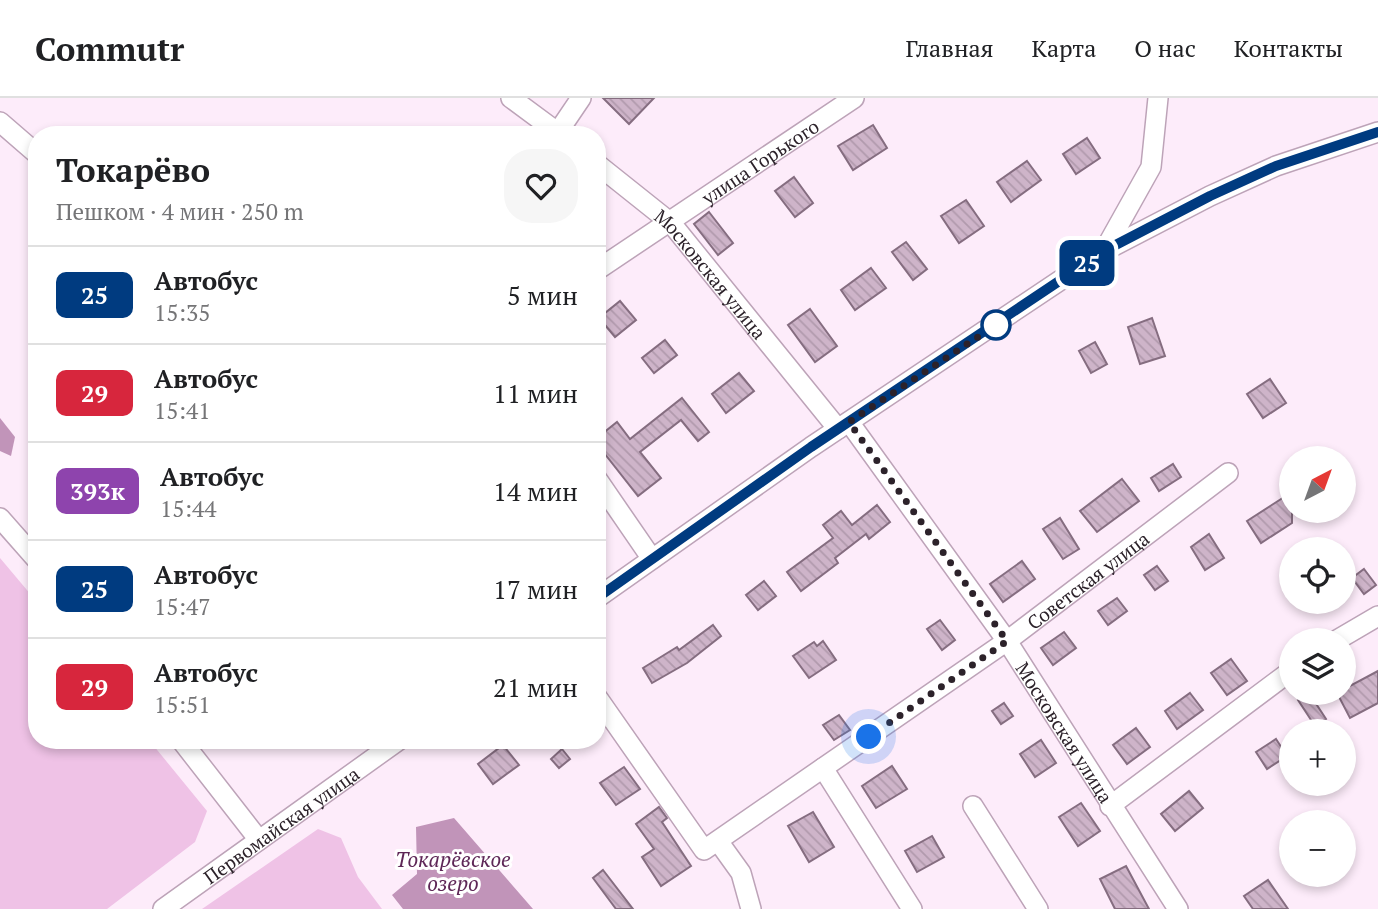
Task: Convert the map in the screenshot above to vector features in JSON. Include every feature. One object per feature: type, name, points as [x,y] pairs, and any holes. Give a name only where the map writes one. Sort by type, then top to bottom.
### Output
[{"type":"street","points":[[511,98],[550,126]]},
{"type":"street","points":[[564,126],[581,98]]},
{"type":"street","name":"улица Горького","points":[[606,264],[854,98]]},
{"type":"street","points":[[1104,251],[1152,167],[1158,98]]},
{"type":"street","points":[[0,122],[28,146]]},
{"type":"street","points":[[606,592],[844,425],[1104,251],[1210,196],[1276,166],[1378,132]]},
{"type":"street","name":"Московская улица","points":[[606,171],[671,223],[844,425],[1007,641],[1178,909]]},
{"type":"street","name":"Советская улица","points":[[711,845],[1007,641],[1228,472]]},
{"type":"street","points":[[606,492],[652,559]]},
{"type":"street","points":[[0,518],[28,550]]},
{"type":"street","points":[[1356,629],[1378,616]]},
{"type":"street","points":[[1110,806],[1279,680]]},
{"type":"street","points":[[606,709],[711,845],[741,873],[751,909]]},
{"type":"street","points":[[188,749],[259,840]]},
{"type":"street","name":"Первомайская улица","points":[[163,909],[387,749]]},
{"type":"street","points":[[823,768],[912,909]]},
{"type":"street","points":[[973,806],[1038,909]]},
{"type":"shaded area","points":[[0,558],[28,591],[28,749],[156,749],[207,811],[195,842],[107,909],[0,909]]},
{"type":"shaded area","points":[[318,829],[341,838],[358,877],[382,909],[202,909]]},
{"type":"water","points":[[0,418],[15,437],[11,456],[0,451]]},
{"type":"water","name":"Токарёвское озеро","points":[[454,818],[533,909],[403,909],[392,895],[417,874],[416,827]]},
{"type":"building","points":[[603,98],[654,98],[629,124]]},
{"type":"building","points":[[873,125],[887,148],[853,170],[838,146]]},
{"type":"building","points":[[1087,138],[1100,158],[1076,174],[1063,154]]},
{"type":"building","points":[[1027,161],[1041,180],[1011,202],[997,182]]},
{"type":"building","points":[[794,177],[813,203],[795,217],[775,191]]},
{"type":"building","points":[[966,200],[984,226],[959,243],[941,216]]},
{"type":"building","points":[[709,212],[733,243],[718,255],[694,224]]},
{"type":"building","points":[[906,242],[927,269],[913,280],[892,252]]},
{"type":"building","points":[[871,268],[886,288],[855,310],[841,290]]},
{"type":"building","points":[[620,301],[636,320],[615,337],[606,326],[606,312]]},
{"type":"building","points":[[810,309],[837,346],[815,362],[788,325]]},
{"type":"building","points":[[1152,318],[1165,356],[1140,364],[1128,327]]},
{"type":"building","points":[[665,340],[677,355],[654,373],[642,358]]},
{"type":"building","points":[[1095,342],[1107,364],[1091,373],[1079,351]]},
{"type":"building","points":[[739,373],[754,391],[726,413],[712,394]]},
{"type":"building","points":[[1270,379],[1286,403],[1263,418],[1247,394]]},
{"type":"building","points":[[682,398],[709,432],[698,441],[681,420],[640,452],[661,478],[638,496],[606,455],[606,431],[617,422],[630,439]]},
{"type":"building","points":[[1173,464],[1181,477],[1159,491],[1151,478]]},
{"type":"building","points":[[1122,479],[1139,501],[1097,532],[1080,511]]},
{"type":"building","points":[[1279,500],[1279,523],[1292,523],[1261,543],[1247,521]]},
{"type":"building","points":[[877,505],[890,522],[869,539],[866,534],[835,558],[838,563],[801,591],[787,572],[833,538],[823,525],[841,511],[852,525]]},
{"type":"building","points":[[1060,518],[1079,549],[1063,559],[1043,529]]},
{"type":"building","points":[[1209,534],[1224,558],[1205,570],[1191,547]]},
{"type":"building","points":[[1022,561],[1035,579],[1003,602],[990,584]]},
{"type":"building","points":[[1157,566],[1168,581],[1155,590],[1144,575]]},
{"type":"building","points":[[1364,569],[1376,585],[1364,594],[1356,583],[1356,575]]},
{"type":"building","points":[[764,581],[776,596],[758,610],[746,595]]},
{"type":"building","points":[[1117,598],[1127,611],[1108,625],[1098,611]]},
{"type":"building","points":[[940,620],[955,640],[942,650],[927,629]]},
{"type":"building","points":[[713,625],[721,636],[687,663],[652,683],[643,668],[677,647],[679,650]]},
{"type":"building","points":[[1064,632],[1076,648],[1053,665],[1041,648]]},
{"type":"building","points":[[823,641],[836,660],[809,678],[793,656],[814,642],[817,646]]},
{"type":"building","points":[[1231,659],[1247,681],[1227,695],[1211,673]]},
{"type":"building","points":[[1378,671],[1378,703],[1350,718],[1343,705],[1356,705],[1356,683]]},
{"type":"building","points":[[1190,693],[1203,710],[1177,729],[1165,711]]},
{"type":"building","points":[[1004,703],[1013,716],[1001,724],[992,711]]},
{"type":"building","points":[[1301,705],[1317,705],[1326,719],[1310,719]]},
{"type":"building","points":[[839,715],[850,730],[834,740],[823,725]]},
{"type":"building","points":[[1136,728],[1150,747],[1127,764],[1113,745]]},
{"type":"building","points":[[1276,739],[1279,744],[1279,761],[1267,769],[1256,752]]},
{"type":"building","points":[[1041,740],[1056,763],[1035,777],[1020,754]]},
{"type":"building","points":[[498,749],[506,749],[519,765],[493,784],[478,764]]},
{"type":"building","points":[[562,749],[570,759],[559,768],[551,759]]},
{"type":"building","points":[[892,766],[907,789],[876,808],[862,786]]},
{"type":"building","points":[[624,767],[640,789],[616,805],[600,783]]},
{"type":"building","points":[[1189,791],[1203,808],[1175,831],[1161,814]]},
{"type":"building","points":[[1081,803],[1100,831],[1078,846],[1059,817]]},
{"type":"building","points":[[659,807],[667,818],[662,822],[691,866],[661,886],[642,857],[654,849],[636,824]]},
{"type":"building","points":[[813,812],[834,847],[809,862],[788,826]]},
{"type":"building","points":[[932,836],[944,857],[917,872],[905,851]]},
{"type":"building","points":[[1126,866],[1149,909],[1115,909],[1100,879]]},
{"type":"building","points":[[603,870],[633,909],[616,909],[593,878]]},
{"type":"building","points":[[1268,880],[1288,909],[1253,909],[1244,896]]},
{"type":"bus line","name":"25","points":[[606,592],[811,447],[887,399],[1104,251],[1210,196],[1276,166],[1378,132]]},
{"type":"route","points":[[869,737],[1007,641],[869,446],[849,422],[996,325]]}]
